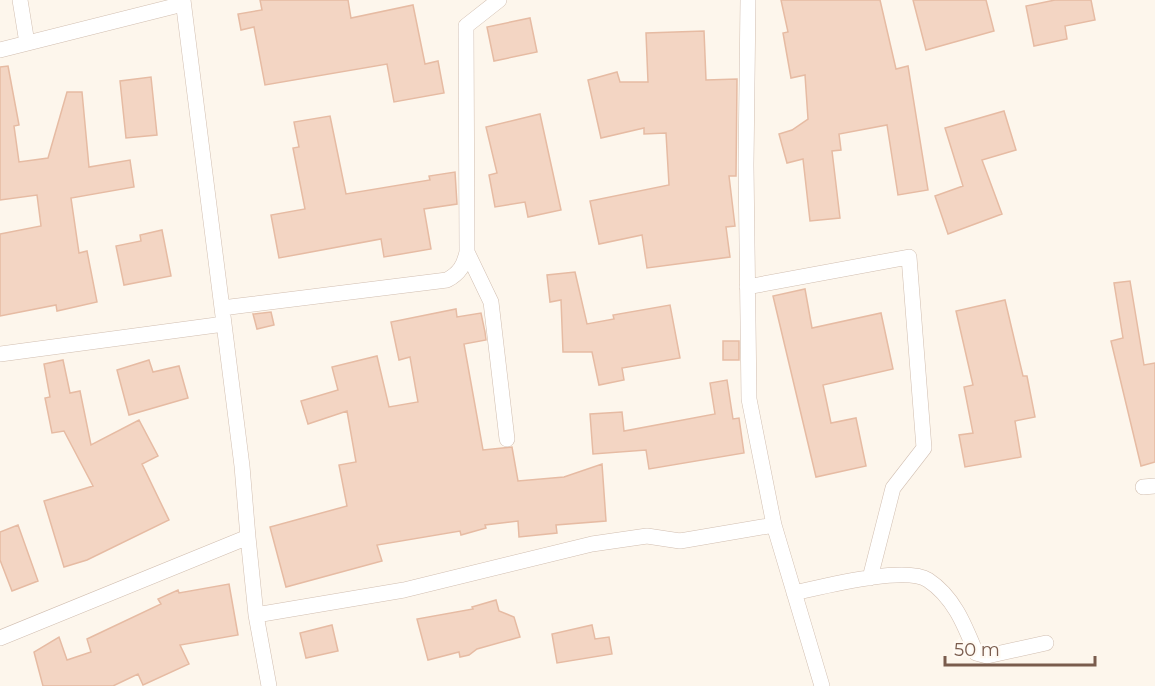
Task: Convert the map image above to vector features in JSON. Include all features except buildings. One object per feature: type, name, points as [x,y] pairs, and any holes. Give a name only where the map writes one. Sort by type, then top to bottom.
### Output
[{"type":"street","points":[[20,0],[27,43]]},
{"type":"street","points":[[222,308],[447,280],[464,265],[467,252],[466,26],[499,0]]},
{"type":"street","points":[[748,0],[749,399],[774,525],[822,686]]},
{"type":"street","points":[[0,50],[183,2],[242,466],[256,615],[269,686]]},
{"type":"street","points":[[467,252],[491,302],[507,439]]},
{"type":"street","points":[[747,287],[909,257],[924,448],[893,488],[870,578]]},
{"type":"street","points":[[0,354],[224,324]]},
{"type":"street","points":[[256,615],[405,590],[592,544],[647,536],[680,541],[774,525]]},
{"type":"street","points":[[0,638],[248,537]]},
{"type":"street","points":[[794,592],[870,578],[911,575],[927,579],[961,616],[976,653],[987,656],[1046,643]]}]
